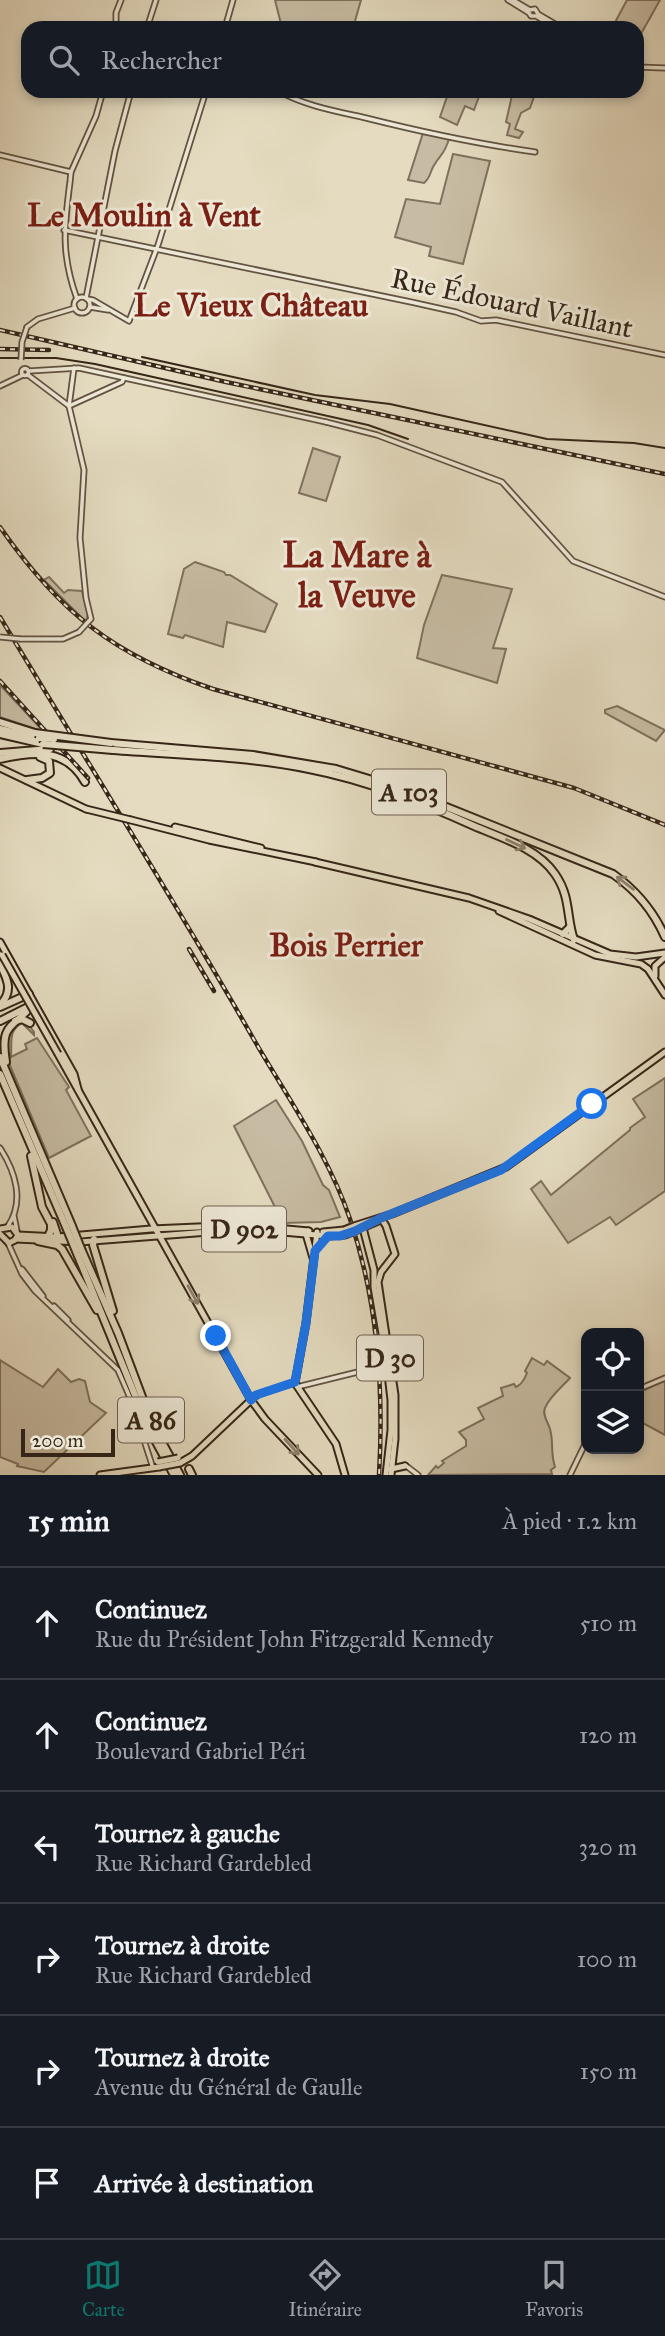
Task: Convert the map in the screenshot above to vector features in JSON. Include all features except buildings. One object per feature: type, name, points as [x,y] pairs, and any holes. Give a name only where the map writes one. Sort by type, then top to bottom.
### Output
[{"type":"highway","points":[[0,722],[42,741]]},
{"type":"highway","points":[[0,729],[42,741],[112,747]]},
{"type":"highway","points":[[0,734],[42,741],[112,747]]},
{"type":"highway","points":[[0,752],[42,741]]},
{"type":"highway","name":"A 103","points":[[112,747],[284,765],[334,774],[396,794],[497,836],[536,855],[547,864],[568,900],[574,940]]},
{"type":"highway","name":"A 103","points":[[112,747],[286,759],[336,769],[399,788],[612,874],[639,894],[665,937]]},
{"type":"highway","points":[[0,759],[44,754],[60,756],[72,764],[85,782]]},
{"type":"highway","points":[[17,756],[43,757],[50,764],[50,773],[45,777],[27,780]]},
{"type":"highway","points":[[563,934],[570,927]]},
{"type":"highway","points":[[0,964],[9,988],[7,998],[0,1006]]},
{"type":"highway","points":[[0,1006],[29,994]]},
{"type":"highway","points":[[0,1021],[33,1005]]},
{"type":"highway","points":[[9,1078],[1,1044],[2,1032],[33,1005]]},
{"type":"highway","points":[[10,1023],[22,1019],[30,1023]]},
{"type":"highway","name":"A 86","points":[[0,1058],[148,1427],[174,1475]]},
{"type":"highway","name":"A 86","points":[[0,1074],[69,1226]]},
{"type":"highway","points":[[20,1120],[34,1165],[40,1203],[51,1224],[48,1237]]},
{"type":"highway","points":[[40,1203],[104,1318]]},
{"type":"highway","points":[[90,1238],[118,1333]]},
{"type":"highway","points":[[38,1241],[55,1244],[61,1242]]},
{"type":"highway","name":"A 86","points":[[79,1251],[118,1333],[153,1426],[180,1475]]},
{"type":"main road","points":[[0,768],[86,809],[206,839],[348,868],[484,904],[529,919],[574,940],[616,955],[665,955]]},
{"type":"main road","points":[[315,862],[327,867],[376,876]]},
{"type":"main road","points":[[327,867],[348,868]]},
{"type":"main road","points":[[484,904],[607,959],[637,962],[645,966],[665,995]]},
{"type":"main road","points":[[574,940],[582,949]]},
{"type":"main road","points":[[0,942],[74,1074],[79,1095]]},
{"type":"main road","points":[[1,952],[251,1400],[265,1419],[318,1475]]},
{"type":"main road","points":[[655,979],[655,966],[665,955]]},
{"type":"main road","name":"D 902","points":[[317,1233],[328,1236],[344,1233],[506,1167],[665,1052]]},
{"type":"main road","points":[[386,1226],[390,1215]]},
{"type":"main road","name":"D 902","points":[[355,1229],[363,1228],[381,1218]]},
{"type":"main road","name":"D 30","points":[[378,1271],[394,1254],[381,1218]]},
{"type":"main road","name":"D 902","points":[[61,1242],[71,1236],[110,1238],[155,1229],[244,1225],[317,1233],[344,1233]]},
{"type":"main road","name":"D 902","points":[[14,1238],[48,1237],[61,1242],[155,1229],[247,1228],[308,1232]]},
{"type":"main road","name":"D 30","points":[[363,1228],[378,1271],[376,1283],[391,1400],[388,1466]]},
{"type":"main road","points":[[110,1238],[155,1229]]},
{"type":"main road","points":[[3,1231],[14,1238],[38,1241]]},
{"type":"main road","points":[[3,1231],[14,1238]]},
{"type":"main road","points":[[308,1232],[313,1260],[308,1284],[311,1287]]},
{"type":"main road","points":[[317,1233],[296,1385],[338,1446],[345,1475]]},
{"type":"main road","points":[[315,1251],[328,1236]]},
{"type":"main road","name":"D 30","points":[[387,1364],[396,1409],[388,1466]]},
{"type":"main road","points":[[100,1475],[141,1469],[192,1456],[251,1400]]},
{"type":"main road","points":[[388,1466],[405,1466]]},
{"type":"street","points":[[116,21],[121,0]]},
{"type":"street","points":[[149,21],[156,0]]},
{"type":"street","points":[[227,21],[233,0]]},
{"type":"street","points":[[508,0],[530,11],[535,9],[537,15],[546,21]]},
{"type":"street","points":[[513,0],[530,11]]},
{"type":"street","points":[[537,15],[549,21]]},
{"type":"street","points":[[644,67],[665,68]]},
{"type":"street","points":[[75,308],[77,299],[68,272],[64,230],[71,172],[101,98]]},
{"type":"street","points":[[90,307],[86,298],[115,151],[129,98]]},
{"type":"street","points":[[77,299],[86,298],[129,321],[157,249],[204,98]]},
{"type":"street","points":[[291,98],[300,103],[468,142],[536,152]]},
{"type":"street","points":[[0,155],[71,172]]},
{"type":"street","name":"Rue Édouard Vaillant","points":[[64,230],[448,309],[481,321],[496,320],[665,355]]},
{"type":"street","points":[[90,307],[110,310]]},
{"type":"street","points":[[75,308],[82,313],[90,307]]},
{"type":"street","points":[[69,406],[26,373],[21,360],[21,346],[27,327],[35,321],[75,308]]},
{"type":"street","points":[[0,637],[63,639],[79,632],[91,619],[80,542],[84,470],[69,406],[75,368]]},
{"type":"street","points":[[0,386],[26,373],[75,368],[365,432],[504,484],[573,561],[665,597]]},
{"type":"street","points":[[69,406],[122,382],[124,378]]},
{"type":"street","points":[[0,1148],[10,1164],[16,1182],[13,1252],[20,1269],[35,1291],[116,1367],[156,1465]]},
{"type":"street","points":[[3,1231],[14,1216]]},
{"type":"street","points":[[251,1400],[256,1395],[387,1364]]},
{"type":"street","points":[[644,1387],[665,1378]]},
{"type":"street","points":[[570,1475],[581,1452]]},
{"type":"street","points":[[405,1466],[418,1475]]},
{"type":"shaded area","points":[[275,0],[361,0],[355,21],[280,21]]},
{"type":"shaded area","points":[[627,0],[660,0],[644,29],[644,21],[616,21]]},
{"type":"shaded area","points":[[447,98],[478,98],[474,110],[465,106],[457,125],[440,117]]},
{"type":"shaded area","points":[[511,98],[534,98],[530,108],[521,113],[515,129],[523,132],[519,138],[507,135],[510,124],[506,122]]},
{"type":"shaded area","points":[[423,133],[449,139],[424,183],[408,180]]},
{"type":"shaded area","points":[[453,154],[490,161],[463,264],[429,256],[431,247],[395,237],[406,199],[440,204]]},
{"type":"shaded area","points":[[313,448],[340,457],[326,501],[299,493]]},
{"type":"shaded area","points":[[195,562],[230,575],[277,604],[265,632],[227,622],[223,647],[185,635],[183,638],[168,634],[184,569]]},
{"type":"shaded area","points":[[442,575],[512,589],[493,648],[506,649],[497,683],[417,658],[424,625]]},
{"type":"shaded area","points":[[49,577],[64,593],[68,590],[82,591],[88,614],[86,622],[44,580]]},
{"type":"shaded area","points":[[0,685],[44,732],[0,717]]},
{"type":"shaded area","points":[[617,706],[665,730],[656,741],[605,713],[605,710]]},
{"type":"shaded area","points":[[22,1020],[28,1024],[34,1035],[22,1023],[18,1026],[12,1037],[11,1057],[27,1049],[25,1044],[37,1038],[69,1087],[66,1090],[91,1136],[49,1158],[3,1049],[9,1027]]},
{"type":"shaded area","points":[[665,1078],[665,1191],[616,1225],[610,1217],[568,1243],[531,1189],[541,1181],[551,1195],[630,1130],[645,1117],[633,1099]]},
{"type":"shaded area","points":[[276,1100],[302,1141],[323,1185],[329,1190],[340,1217],[321,1222],[283,1223],[234,1126]]},
{"type":"shaded area","points":[[532,1358],[544,1365],[547,1361],[570,1378],[544,1411],[552,1439],[555,1467],[551,1470],[552,1474],[428,1475],[436,1466],[438,1468],[444,1463],[442,1461],[466,1446],[466,1440],[459,1432],[484,1419],[478,1408],[503,1396],[501,1388],[520,1385]]},
{"type":"shaded area","points":[[0,1360],[43,1387],[58,1369],[71,1382],[79,1379],[85,1381],[90,1402],[106,1413],[44,1472],[17,1466],[18,1464],[0,1457]]},
{"type":"shaded area","points":[[665,1381],[665,1435],[644,1424],[644,1390]]},
{"type":"tram line","points":[[142,357],[315,395],[390,404],[547,439],[634,443],[665,448]]},
{"type":"tram line","points":[[0,358],[56,358],[95,364],[368,425],[408,439]]},
{"type":"railway","points":[[0,330],[226,382],[665,474]]},
{"type":"railway","points":[[0,349],[49,350]]},
{"type":"railway","points":[[0,527],[45,584],[92,628],[146,661],[178,676],[213,689],[574,788],[665,825]]},
{"type":"railway","points":[[0,617],[160,879],[306,1126],[341,1195],[359,1250],[373,1314],[381,1410],[379,1475]]},
{"type":"railway","points":[[0,681],[88,778]]},
{"type":"railway","points":[[189,949],[214,991]]},
{"type":"district","name":"Le Moulin à Vent","points":[[144,215]]},
{"type":"district","name":"Le Vieux Château","points":[[251,305]]},
{"type":"district","name":"La Mare à la Veuve","points":[[357,575]]},
{"type":"district","name":"Bois Perrier","points":[[346,945]]},
{"type":"route","points":[[216,1336],[251,1400],[256,1395],[295,1382],[315,1251],[328,1236],[345,1235],[501,1170],[592,1104]]}]
